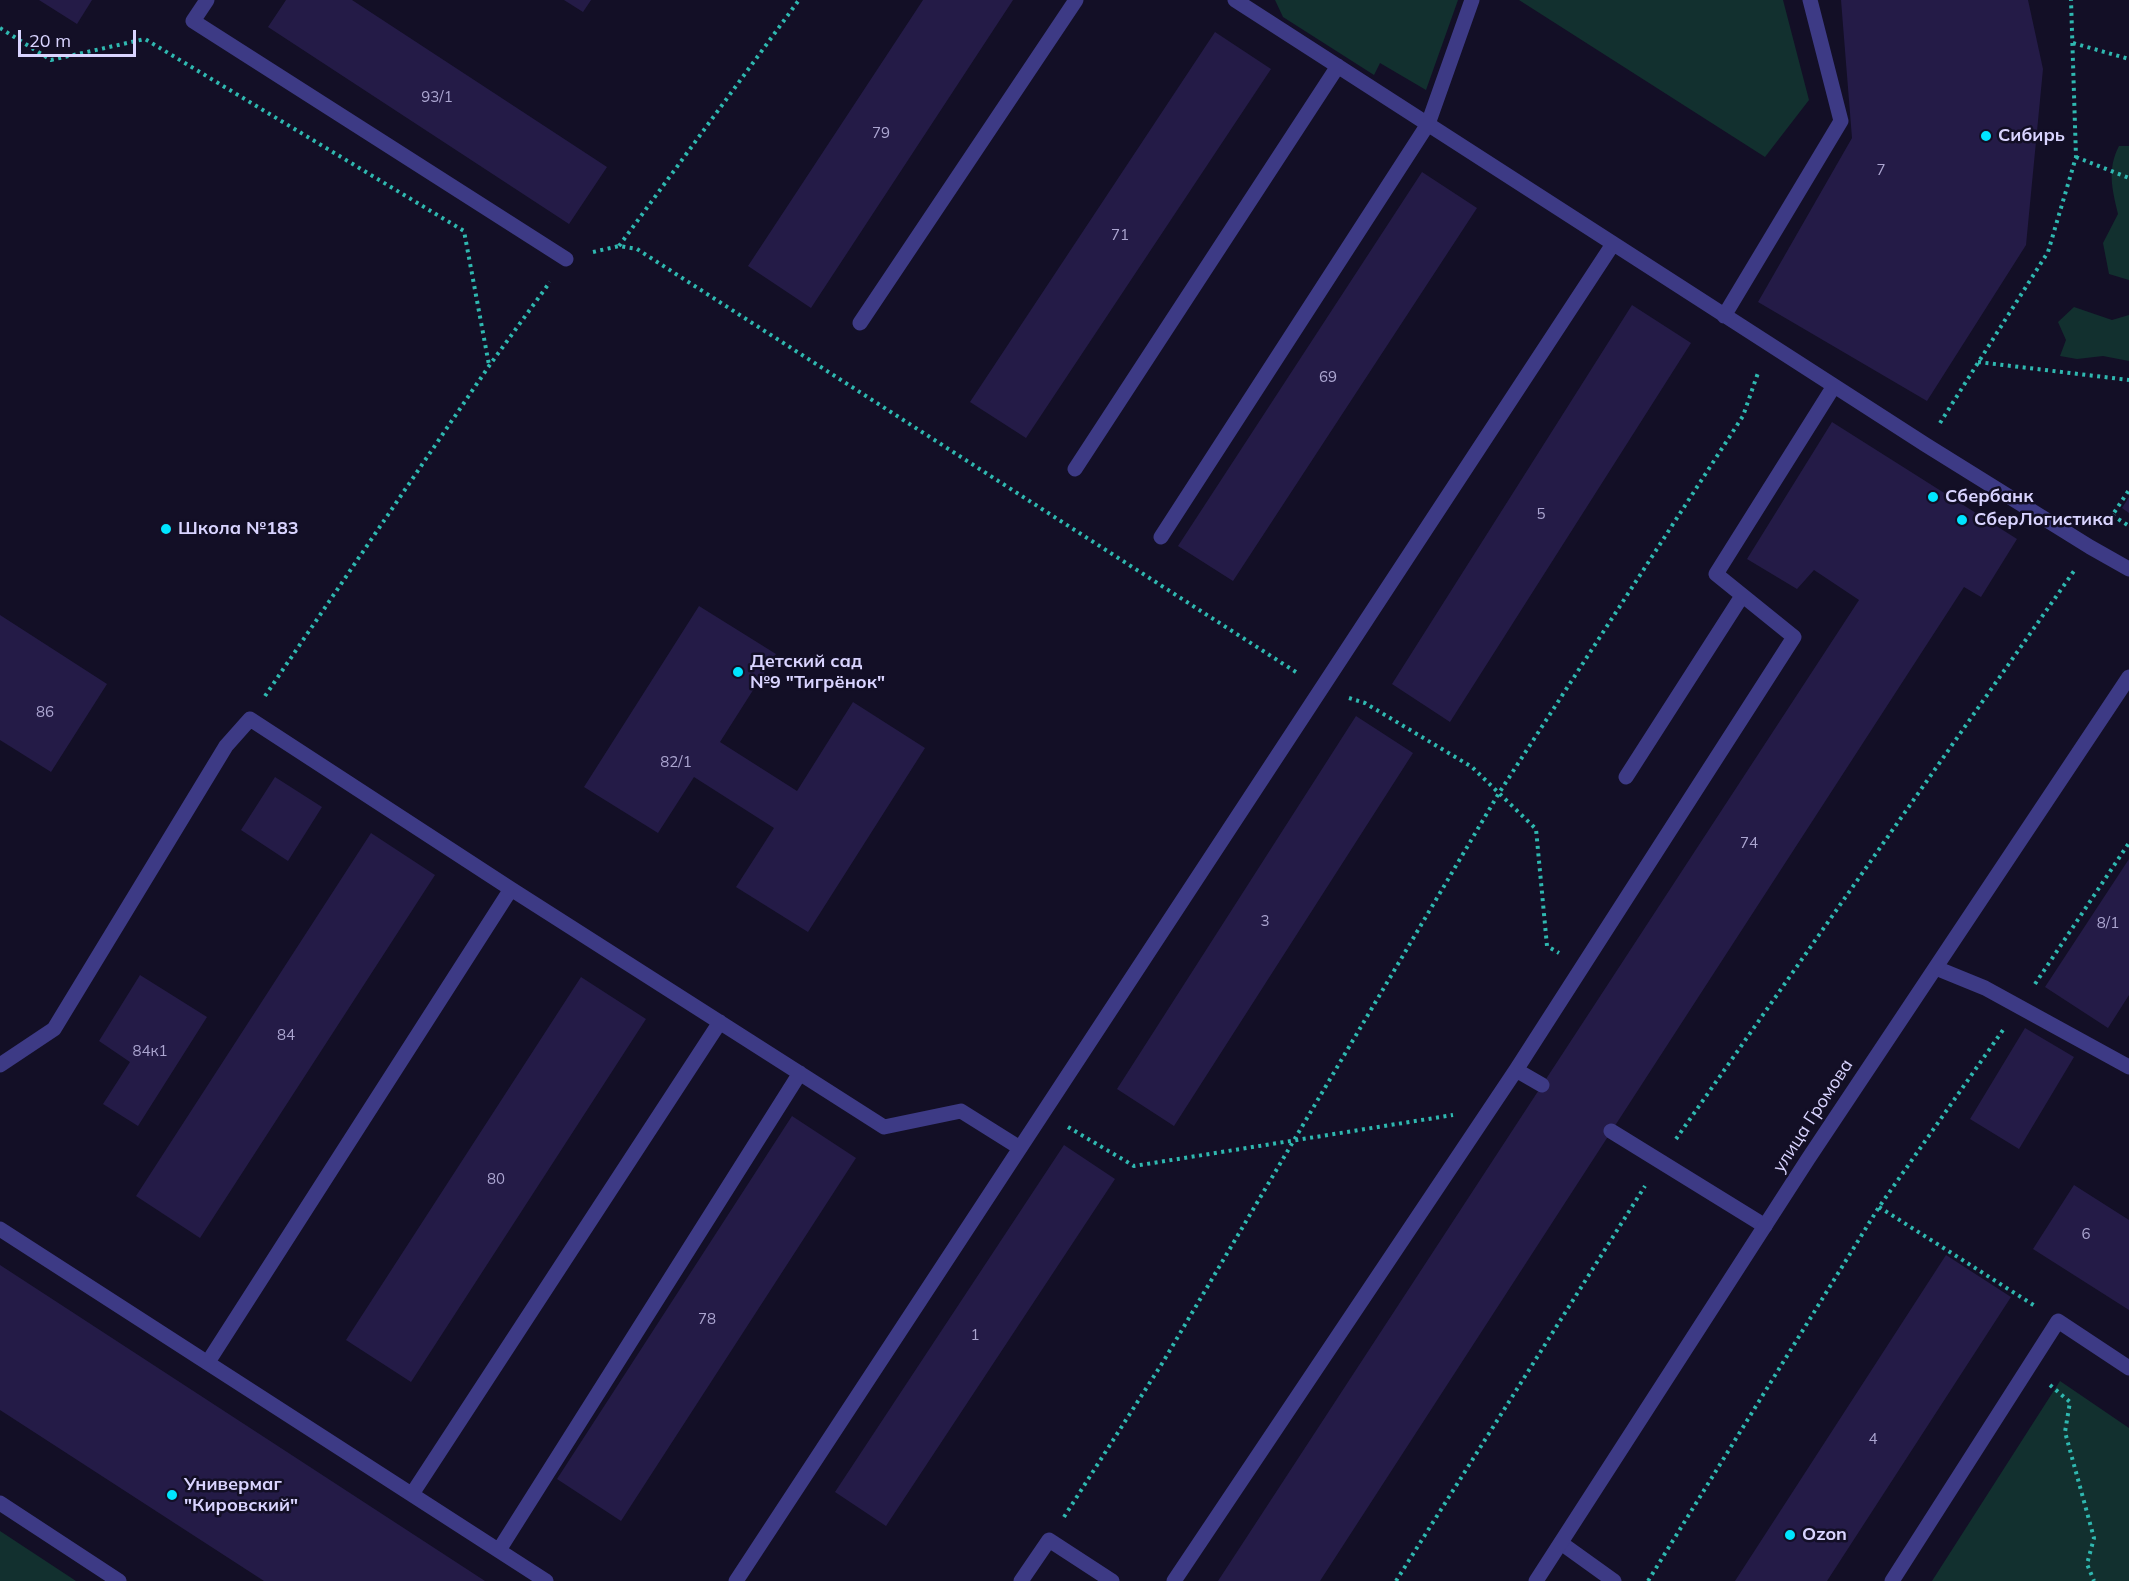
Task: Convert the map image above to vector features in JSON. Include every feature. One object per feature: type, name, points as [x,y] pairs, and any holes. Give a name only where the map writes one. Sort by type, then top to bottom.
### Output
[{"type":"street","points":[[207,0],[193,21],[566,260]]},
{"type":"street","points":[[860,323],[1076,0]]},
{"type":"street","points":[[1235,0],[1834,387],[2090,548],[2129,569]]},
{"type":"street","points":[[1161,537],[1428,124],[1472,0]]},
{"type":"street","points":[[1724,316],[1841,120],[1810,0]]},
{"type":"street","points":[[1075,469],[1338,66]]},
{"type":"street","points":[[736,1581],[1613,244]]},
{"type":"street","points":[[1174,1581],[1516,1070],[1794,637],[1716,574],[1834,387]]},
{"type":"street","points":[[1626,777],[1742,596]]},
{"type":"street","name":"улица Громова","points":[[1536,1581],[1765,1226],[2129,677]]},
{"type":"street","points":[[0,1065],[54,1029],[226,746],[250,719],[884,1127],[961,1111],[1020,1148]]},
{"type":"street","points":[[208,1362],[511,889]]},
{"type":"street","points":[[1936,968],[1985,987],[2129,1067]]},
{"type":"street","points":[[412,1494],[720,1022]]},
{"type":"street","points":[[1516,1070],[1542,1085]]},
{"type":"street","points":[[499,1550],[800,1073]]},
{"type":"street","points":[[1611,1131],[1765,1226]]},
{"type":"street","points":[[0,1229],[546,1581]]},
{"type":"street","points":[[1892,1581],[2058,1321],[2129,1368]]},
{"type":"street","points":[[0,1503],[118,1581]]},
{"type":"street","points":[[1021,1581],[1048,1540],[1113,1581]]},
{"type":"street","points":[[1561,1543],[1614,1581]]},
{"type":"path","points":[[619,246],[799,0]]},
{"type":"path","points":[[1926,445],[2048,252],[2076,157],[2073,1]]},
{"type":"path","points":[[0,28],[51,60],[145,39],[464,231],[489,366]]},
{"type":"path","points":[[2073,43],[2129,58]]},
{"type":"path","points":[[2076,157],[2129,178]]},
{"type":"path","points":[[250,719],[489,366],[566,260],[619,246],[637,249],[1321,688],[1365,703],[1472,766],[1536,829],[1547,946],[1582,966]]},
{"type":"path","points":[[1048,1540],[1163,1362],[1499,793],[1743,416],[1768,344]]},
{"type":"path","points":[[1978,362],[2129,380]]},
{"type":"path","points":[[1396,1581],[1661,1161],[2129,490]]},
{"type":"path","points":[[2112,515],[2129,526]]},
{"type":"path","points":[[1648,1581],[1879,1207],[2019,1007],[2129,843]]},
{"type":"path","points":[[1044,1112],[1134,1166],[1490,1108]]},
{"type":"path","points":[[1879,1207],[2058,1321]]},
{"type":"path","points":[[2029,1368],[2070,1402],[2065,1432],[2094,1538],[2087,1564],[2094,1581]]},
{"type":"green space","points":[[1275,0],[1458,0],[1426,90],[1380,63],[1374,75],[1283,17]]},
{"type":"green space","points":[[1519,0],[1783,0],[1809,100],[1765,157]]},
{"type":"green space","points":[[2119,146],[2129,146],[2129,280],[2109,274],[2103,243],[2118,214],[2112,171]]},
{"type":"green space","points":[[2074,307],[2112,320],[2129,315],[2129,361],[2103,356],[2077,359],[2060,356],[2066,340],[2058,322]]},
{"type":"green space","points":[[2060,1381],[2129,1428],[2129,1581],[1932,1581]]},
{"type":"green space","points":[[0,1531],[76,1581],[0,1581]]},
{"type":"building","points":[[39,0],[92,0],[77,24]]},
{"type":"building","points":[[286,0],[352,0],[607,167],[569,224],[268,27]]},
{"type":"building","points":[[564,0],[591,0],[583,12]]},
{"type":"building","points":[[923,0],[1013,0],[811,308],[748,266]]},
{"type":"building","points":[[1841,0],[2028,0],[2043,69],[2026,245],[1927,401],[1758,302],[1852,138]]},
{"type":"building","points":[[1215,32],[1271,69],[1026,438],[970,402]]},
{"type":"building","points":[[1422,172],[1477,208],[1233,581],[1178,546]]},
{"type":"building","points":[[1632,305],[1691,343],[1450,722],[1392,684]]},
{"type":"building","points":[[1832,422],[2017,539],[1981,597],[1964,587],[1320,1581],[1218,1581],[1859,600],[1814,570],[1797,589],[1747,559]]},
{"type":"building","points":[[2129,497],[2129,513],[2122,508]]},
{"type":"building","points":[[699,606],[776,654],[720,742],[797,791],[853,702],[925,748],[808,932],[736,887],[774,828],[694,777],[658,833],[584,787]]},
{"type":"building","points":[[0,615],[107,684],[51,772],[0,740]]},
{"type":"building","points":[[1356,716],[1413,753],[1174,1126],[1117,1089]]},
{"type":"building","points":[[275,777],[322,807],[288,861],[241,830]]},
{"type":"building","points":[[371,833],[435,875],[200,1238],[136,1196]]},
{"type":"building","points":[[2129,859],[2129,995],[2108,1028],[2045,987]]},
{"type":"building","points":[[140,975],[207,1017],[138,1126],[103,1104],[130,1062],[99,1041]]},
{"type":"building","points":[[581,977],[646,1019],[411,1382],[346,1340]]},
{"type":"building","points":[[2025,1028],[2074,1057],[2019,1149],[1970,1119]]},
{"type":"building","points":[[792,1116],[856,1158],[621,1521],[557,1479]]},
{"type":"building","points":[[1064,1145],[1115,1179],[886,1526],[835,1492]]},
{"type":"building","points":[[2074,1185],[2129,1220],[2129,1310],[2033,1249]]},
{"type":"building","points":[[1946,1255],[2011,1297],[1827,1581],[1735,1581]]},
{"type":"building","points":[[0,1265],[485,1581],[264,1581],[0,1410]]},
{"type":"place","name":"Сибирь","points":[[1986,136]]},
{"type":"place","name":"Сбербанк","points":[[1933,497]]},
{"type":"place","name":"СберЛогистика","points":[[1962,520]]},
{"type":"place","name":"Школа №183","points":[[166,529]]},
{"type":"place","name":"Детский сад №9 \"Тигрёнок\"","points":[[738,672]]},
{"type":"place","name":"Универмаг \"Кировский\"","points":[[172,1495]]},
{"type":"place","name":"Ozon","points":[[1790,1535]]}]
